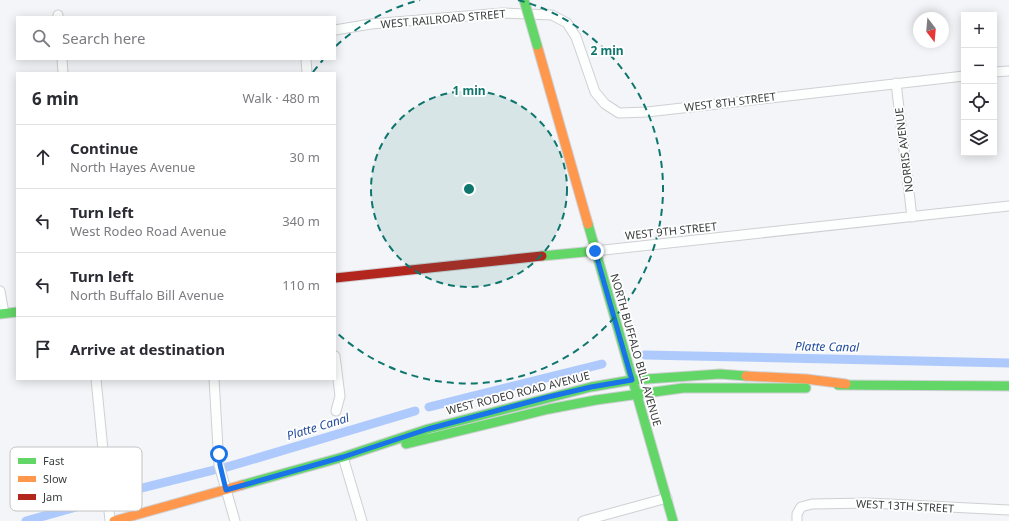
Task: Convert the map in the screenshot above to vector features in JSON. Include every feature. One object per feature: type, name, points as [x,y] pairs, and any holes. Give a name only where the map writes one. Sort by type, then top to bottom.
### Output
[{"type":"main road","name":"NORTH BUFFALO BILL AVENUE","points":[[524,0],[673,521]]},
{"type":"main road","name":"WEST 9TH STREET","points":[[336,278],[595,251]]},
{"type":"main road","points":[[2,314],[16,312]]},
{"type":"main road","name":"WEST RODEO ROAD AVENUE","points":[[114,521],[343,457],[428,429],[591,387],[632,380],[720,374],[806,379],[846,384]]},
{"type":"main road","name":"WEST RODEO ROAD AVENUE","points":[[343,457],[431,439],[549,409],[596,400],[683,388],[806,388],[846,384],[1009,386]]},
{"type":"street","name":"WEST RAILROAD STREET","points":[[336,30],[371,24],[502,13],[552,14]]},
{"type":"street","name":"WEST 8TH STREET","points":[[552,14],[567,23],[576,37],[595,92],[605,104],[619,114],[961,76]]},
{"type":"street","points":[[62,60],[63,72]]},
{"type":"street","points":[[306,60],[307,72]]},
{"type":"street","points":[[997,72],[1009,71]]},
{"type":"street","name":"NORRIS AVENUE","points":[[896,83],[912,217]]},
{"type":"street","name":"WEST 9TH STREET","points":[[595,251],[1009,206]]},
{"type":"street","points":[[0,291],[2,314]]},
{"type":"street","points":[[336,364],[340,396],[336,411]]},
{"type":"street","points":[[96,380],[103,447]]},
{"type":"street","points":[[214,380],[220,465],[235,521]]},
{"type":"street","points":[[343,457],[362,521]]},
{"type":"street","points":[[583,521],[667,498]]},
{"type":"street","name":"WEST 13TH STREET","points":[[797,521],[797,514],[801,507],[812,504],[869,503],[1009,510]]},
{"type":"street","points":[[109,511],[110,521]]},
{"type":"waterway","name":"Platte Canal","points":[[645,355],[1009,363]]},
{"type":"waterway","name":"Platte Canal","points":[[429,407],[602,364]]},
{"type":"waterway","name":"Platte Canal","points":[[227,467],[415,411]]},
{"type":"waterway","points":[[142,488],[214,470]]},
{"type":"waterway","name":"Platte Canal","points":[[26,521],[62,511]]},
{"type":"traffic: fast","points":[[524,0],[537,45]]},
{"type":"traffic: fast","points":[[588,224],[673,521]]},
{"type":"traffic: fast","points":[[542,256],[595,251]]},
{"type":"traffic: fast","points":[[0,314],[16,312]]},
{"type":"traffic: fast","points":[[242,485],[343,457],[428,429],[591,387],[632,380],[720,374],[746,376]]},
{"type":"traffic: fast","points":[[838,385],[1009,386]]},
{"type":"traffic: fast","points":[[406,444],[549,409],[596,400],[683,388],[806,388]]},
{"type":"traffic: slow","points":[[537,45],[588,224]]},
{"type":"traffic: slow","points":[[746,376],[806,379],[846,384]]},
{"type":"traffic: slow","points":[[114,521],[242,485]]},
{"type":"traffic: jam","points":[[336,278],[542,256]]},
{"type":"route","points":[[219,454],[226,490],[343,457],[428,429],[548,397],[591,387],[632,380],[595,251]]}]
